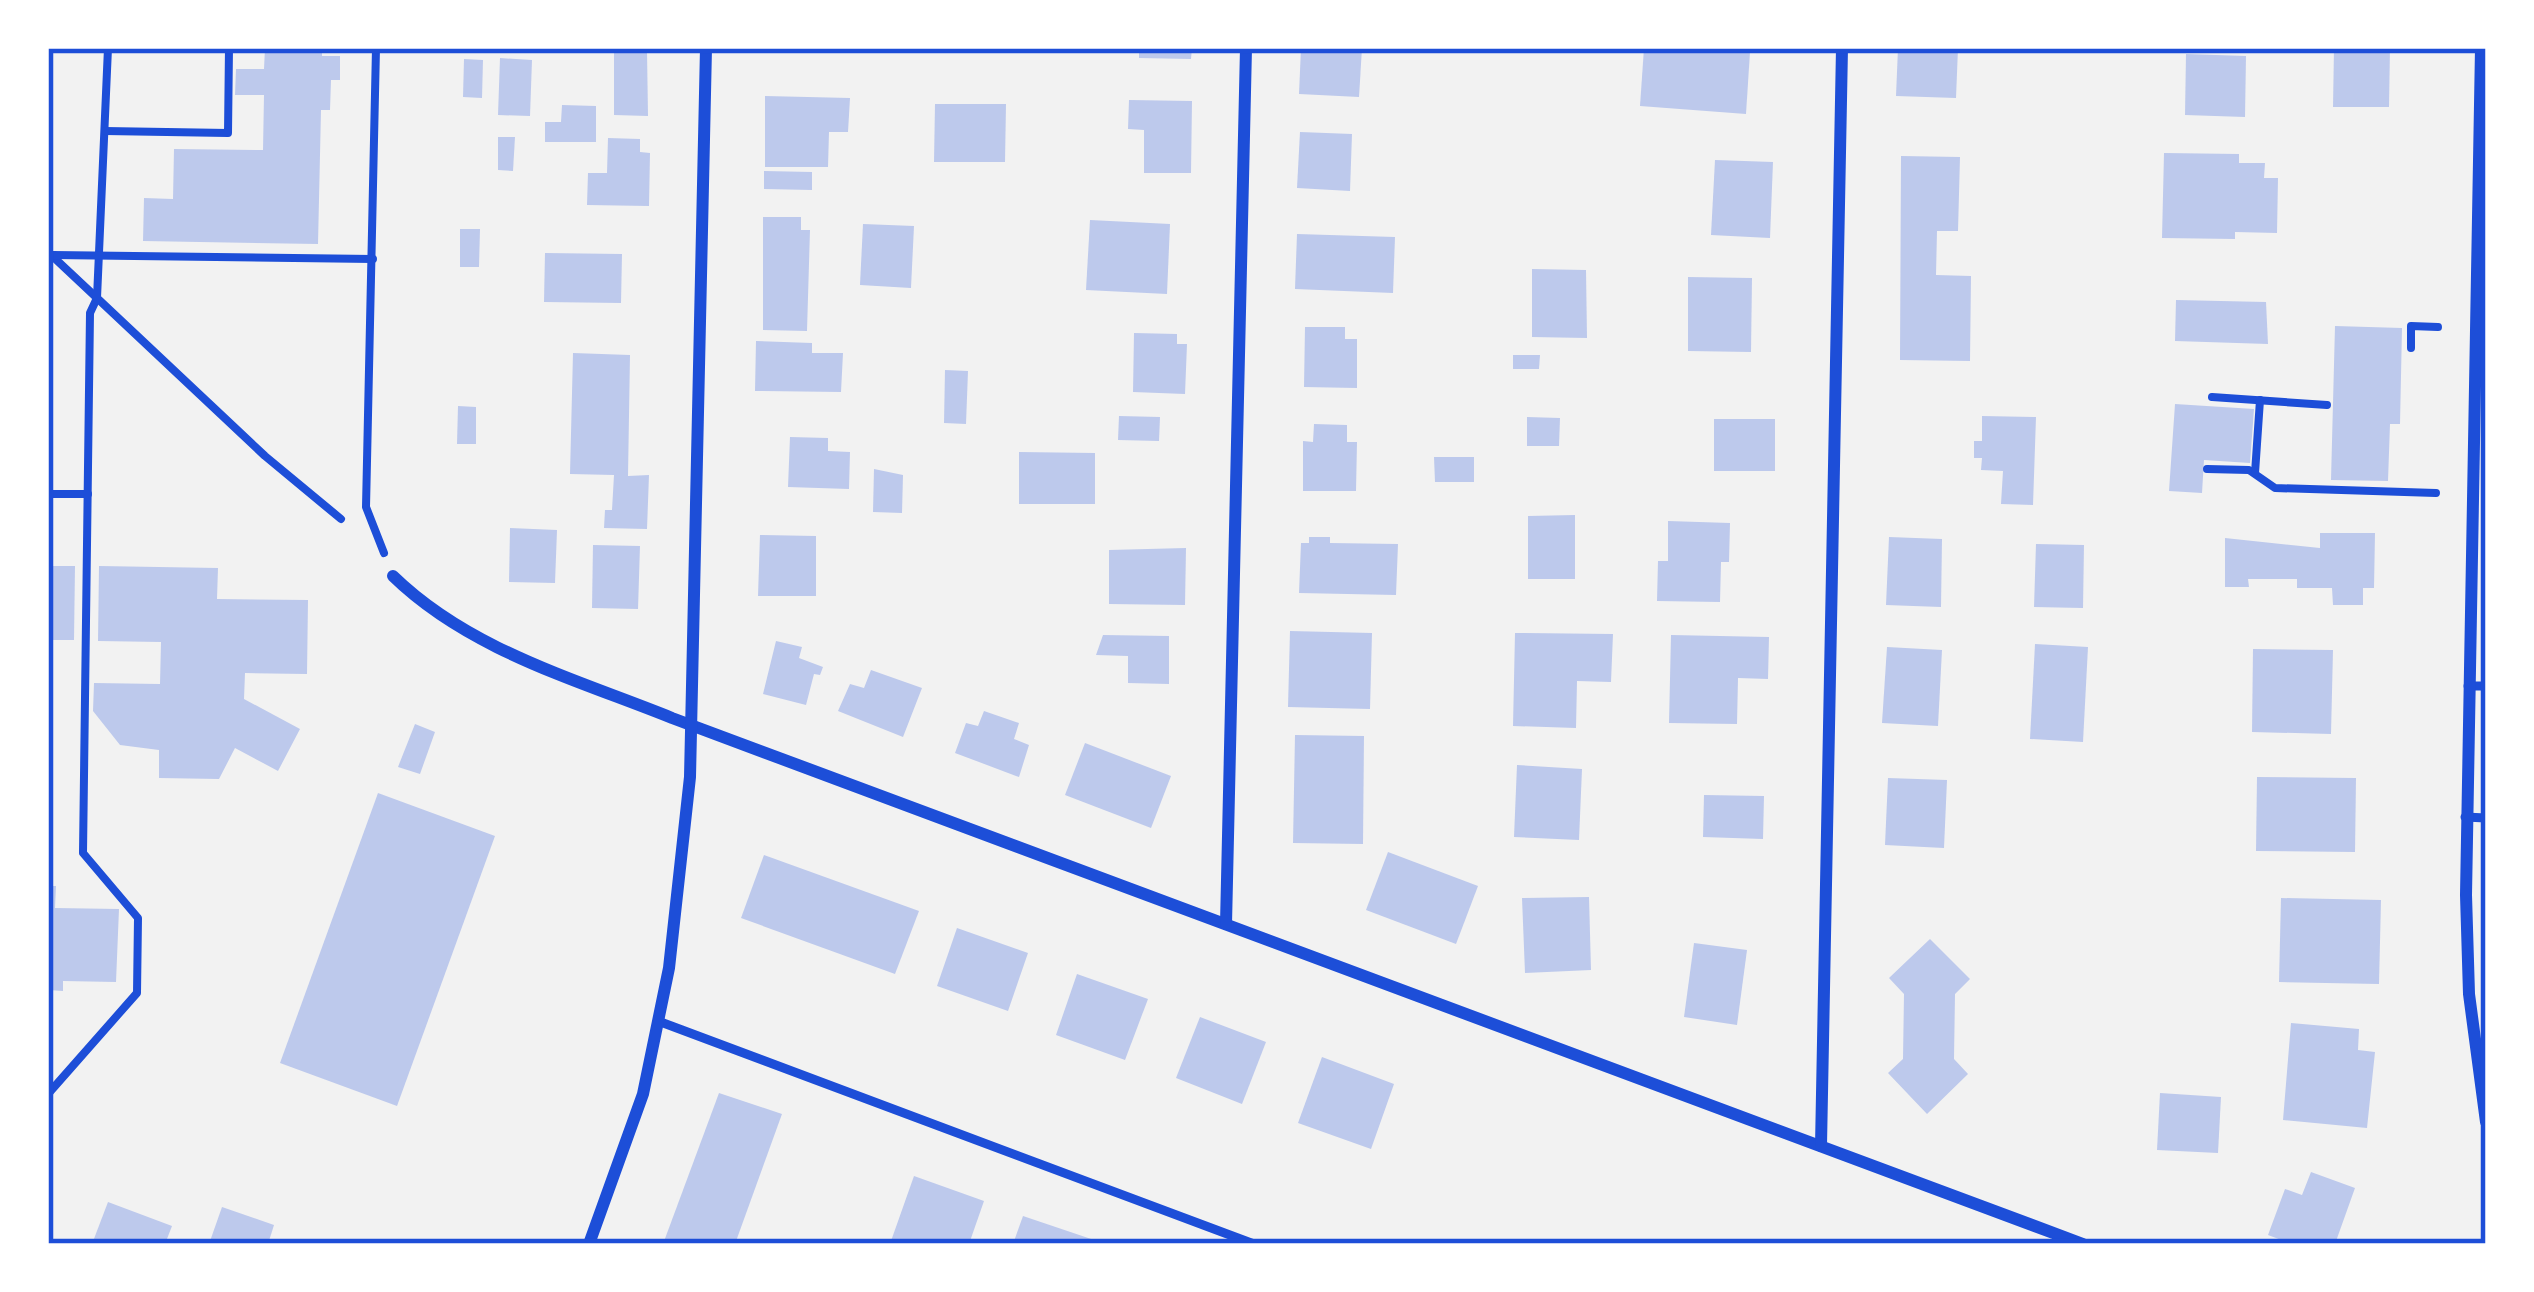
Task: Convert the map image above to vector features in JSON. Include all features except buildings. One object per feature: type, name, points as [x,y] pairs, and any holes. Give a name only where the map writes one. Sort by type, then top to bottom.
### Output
[{"type":"street","points":[[589,1244],[643,1094],[669,968],[692,726],[706,48]]},
{"type":"street","points":[[1226,924],[1246,48]]},
{"type":"street","points":[[1821,1146],[1842,48]]},
{"type":"street","points":[[2481,48],[2482,178],[2465,817],[2469,994],[2486,1122]]},
{"type":"street","points":[[393,576],[422,605],[467,634],[692,726],[2083,1244]]},
{"type":"lane","points":[[2468,686],[2486,686]]},
{"type":"lane","points":[[2465,817],[2486,818]]},
{"type":"lane","points":[[658,1021],[1254,1244]]},
{"type":"path","points":[[48,1094],[137,993],[138,918],[83,853],[89,313],[97,298],[108,48]]},
{"type":"path","points":[[105,131],[228,133],[229,48]]},
{"type":"path","points":[[376,48],[366,507],[393,576]]},
{"type":"path","points":[[50,254],[373,259]]},
{"type":"path","points":[[50,254],[265,456],[341,519]]},
{"type":"path","points":[[2411,347],[2411,326],[2438,327]]},
{"type":"path","points":[[2212,397],[2327,405]]},
{"type":"path","points":[[2254,474],[2260,400]]},
{"type":"path","points":[[2207,469],[2254,474],[2275,488],[2436,494]]},
{"type":"path","points":[[48,494],[89,494]]}]
